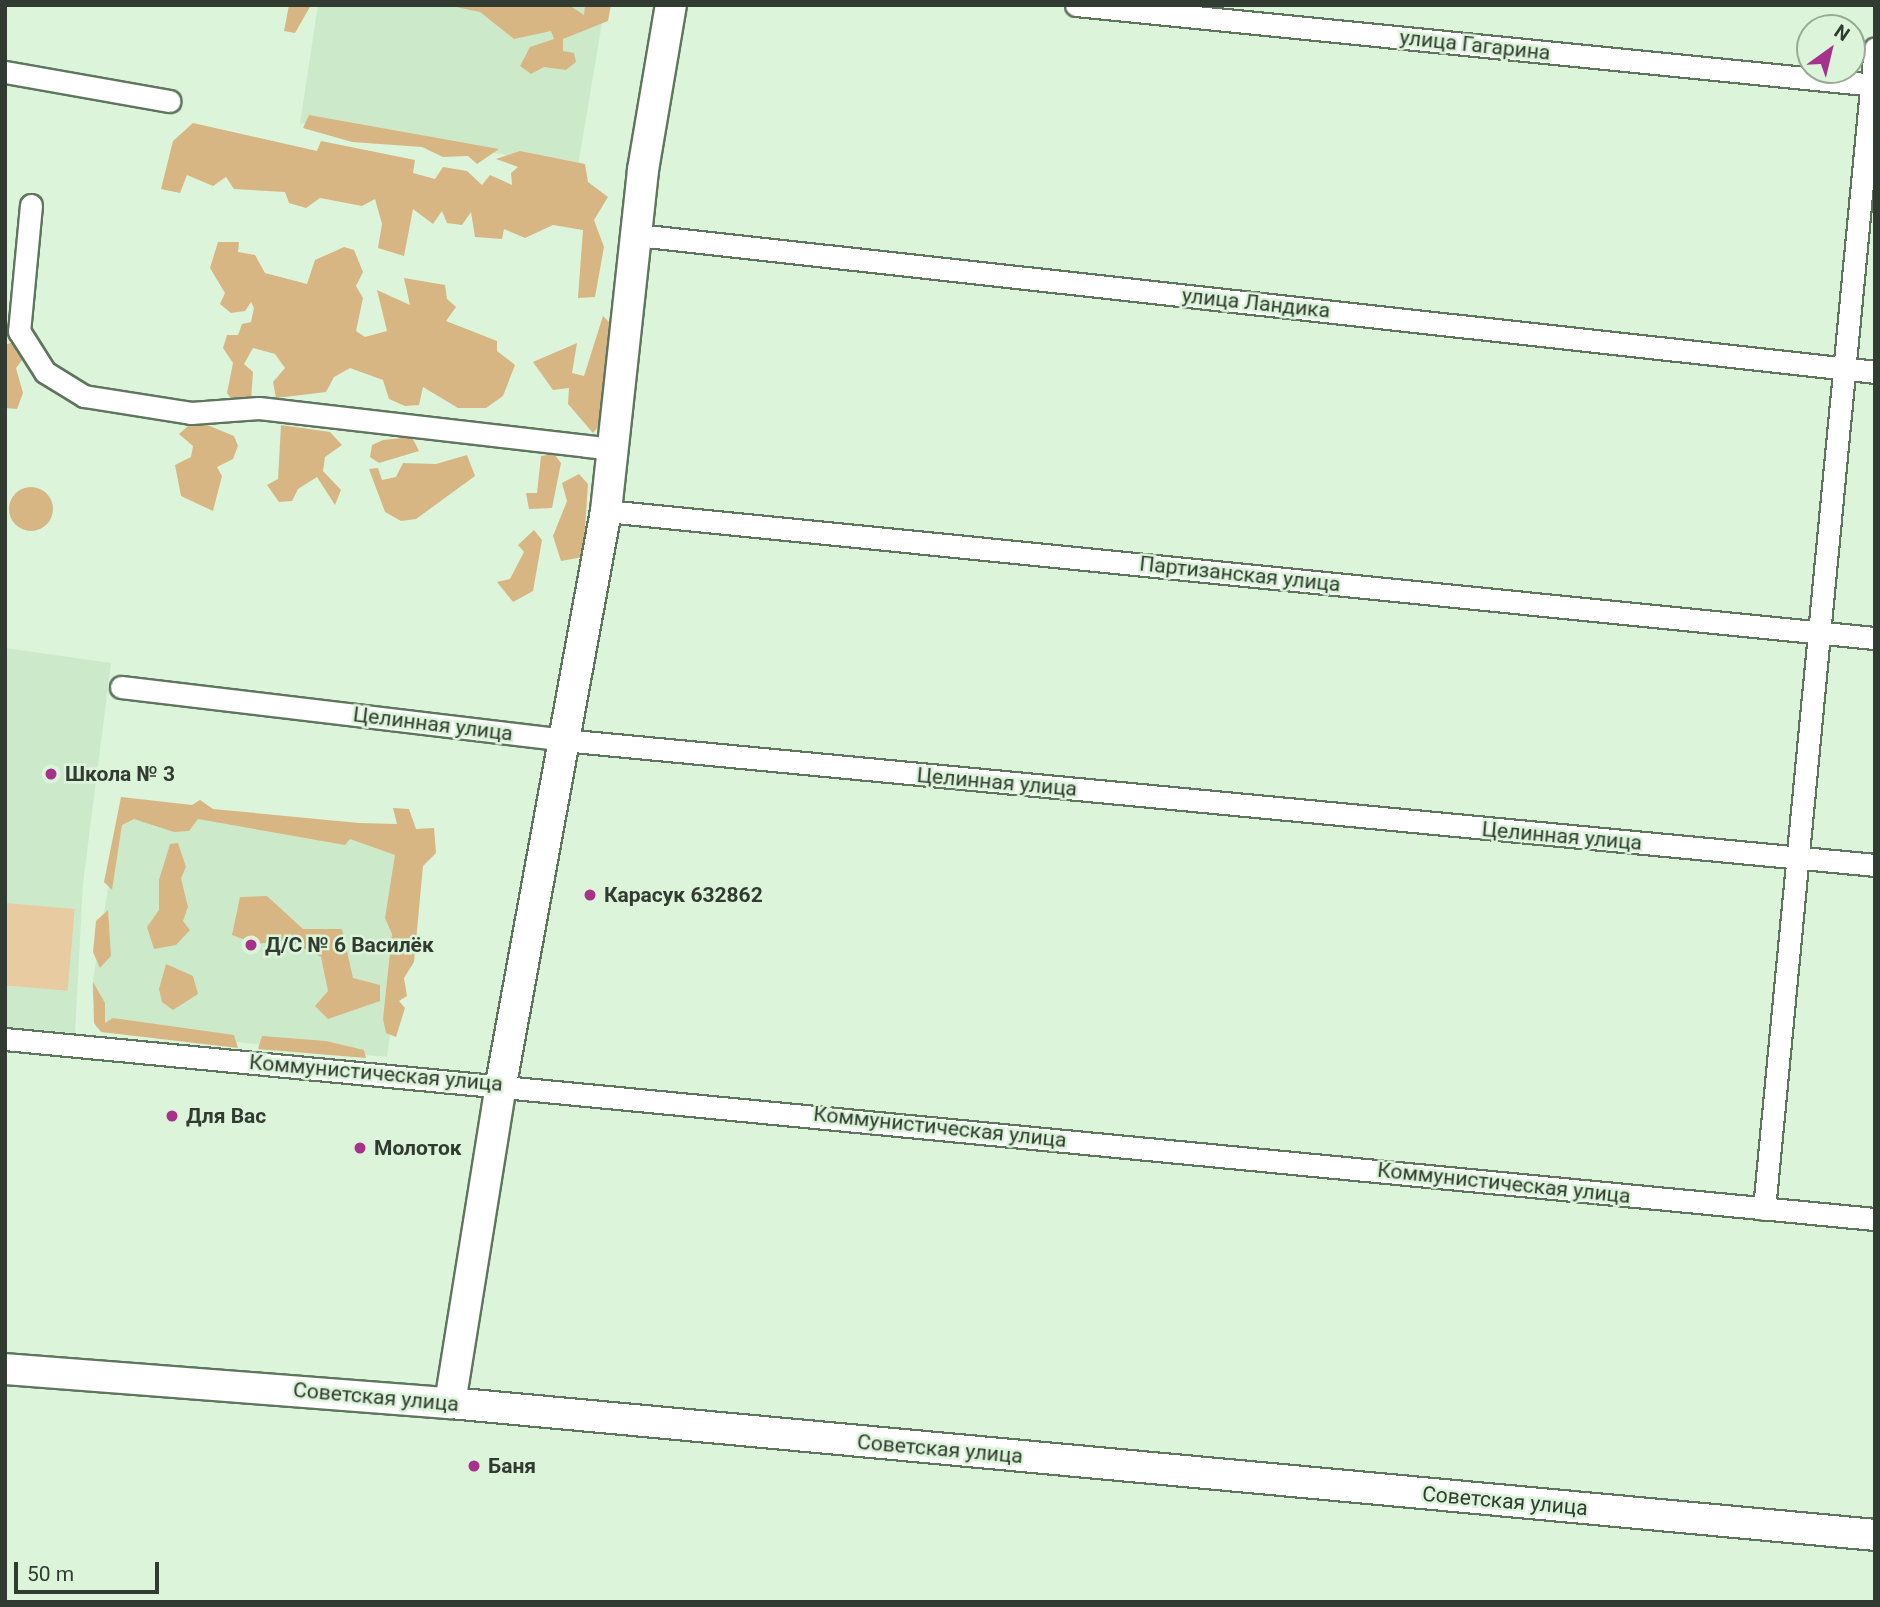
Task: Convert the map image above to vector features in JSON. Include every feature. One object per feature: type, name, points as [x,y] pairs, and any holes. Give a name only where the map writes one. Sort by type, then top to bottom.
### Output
[{"type":"street","points":[[450,1403],[500,1084],[606,511],[637,235],[670,5]]},
{"type":"street","name":"улица Гагарина","points":[[1076,5],[1873,85]]},
{"type":"street","points":[[1763,1209],[1875,48]]},
{"type":"street","points":[[5,72],[169,101]]},
{"type":"street","points":[[31,205],[19,331],[45,372],[84,396],[191,413],[258,408],[613,449]]},
{"type":"street","name":"улица Ландика","points":[[637,235],[1875,372]]},
{"type":"street","name":"Партизанская улица","points":[[606,511],[1875,638]]},
{"type":"street","name":"Целинная улица","points":[[121,687],[563,740],[1875,865]]},
{"type":"street","name":"Коммунистическая улица","points":[[5,1039],[500,1084],[1875,1219]]},
{"type":"street","name":"Советская улица","points":[[5,1369],[450,1403],[1875,1535]]},
{"type":"shaded area","points":[[289,5],[311,5],[295,33],[284,31]]},
{"type":"shaded area","points":[[318,5],[605,5],[578,166],[300,123]]},
{"type":"shaded area","points":[[447,5],[569,5],[584,15],[585,5],[611,5],[608,21],[563,39],[563,51],[574,53],[576,62],[566,70],[544,67],[531,74],[520,66],[530,47],[554,39],[551,31],[514,39],[480,12]]},
{"type":"shaded area","points":[[309,115],[499,149],[477,164],[468,156],[443,157],[422,147],[352,142],[303,128]]},
{"type":"shaded area","points":[[193,123],[317,151],[321,141],[415,160],[413,173],[435,179],[443,167],[467,171],[482,185],[490,175],[512,185],[511,173],[518,167],[496,159],[520,151],[585,164],[588,182],[608,197],[594,220],[604,247],[595,297],[578,298],[583,230],[553,225],[525,238],[504,229],[502,239],[475,237],[471,212],[462,225],[447,223],[442,211],[433,224],[413,209],[404,256],[378,248],[382,224],[375,199],[362,206],[320,198],[306,208],[289,203],[285,192],[234,189],[226,177],[213,186],[187,175],[180,193],[161,189],[173,141]]},
{"type":"shaded area","points":[[218,242],[239,242],[238,252],[255,255],[265,273],[307,284],[315,260],[344,247],[354,250],[363,272],[356,286],[363,298],[356,331],[365,337],[387,331],[377,290],[410,305],[404,278],[445,285],[447,299],[456,307],[446,321],[497,341],[497,351],[515,365],[503,396],[486,408],[458,408],[423,387],[419,405],[405,406],[389,399],[383,380],[350,368],[334,377],[326,392],[276,398],[273,382],[285,368],[275,354],[253,348],[244,364],[253,372],[251,400],[234,403],[227,393],[233,363],[223,348],[227,335],[238,335],[242,324],[251,322],[254,308],[251,302],[245,311],[231,313],[220,304],[225,293],[210,268]]},
{"type":"shaded area","points":[[603,316],[617,330],[611,412],[593,433],[568,404],[569,388],[553,390],[533,362],[577,343],[572,373],[584,376]]},
{"type":"shaded area","points":[[13,342],[23,359],[16,368],[23,393],[17,409],[5,408],[5,345]]},
{"type":"shaded area","points":[[195,420],[234,436],[238,446],[233,459],[217,467],[222,476],[213,511],[181,496],[175,465],[191,457],[193,446],[179,434]]},
{"type":"shaded area","points":[[281,425],[330,432],[342,445],[325,457],[323,471],[341,490],[335,505],[317,477],[298,489],[292,501],[279,502],[267,485],[278,479]]},
{"type":"shaded area","points":[[412,437],[419,451],[379,463],[370,457],[372,445],[383,440]]},
{"type":"shaded area","points":[[554,454],[561,463],[552,508],[529,509],[526,493],[537,493],[541,456]]},
{"type":"shaded area","points":[[467,455],[475,476],[416,519],[401,521],[385,512],[369,469],[378,468],[382,480],[396,477],[403,463],[436,464]]},
{"type":"shaded area","points":[[579,474],[588,484],[583,557],[561,561],[553,536],[567,501],[562,483]]},
{"type":"shaded area","points":[[31,487],[46,494],[53,509],[46,524],[31,531],[16,524],[9,509],[16,494]]},
{"type":"shaded area","points":[[534,530],[542,540],[533,591],[513,602],[497,582],[510,579],[524,552],[518,545]]},
{"type":"shaded area","name":"Школа № 3","points":[[5,648],[111,663],[83,884],[75,1033],[5,1027]]},
{"type":"shaded area","points":[[121,797],[192,805],[200,800],[213,809],[359,823],[397,824],[393,808],[409,809],[416,829],[434,828],[436,853],[423,866],[414,962],[404,978],[407,996],[399,1001],[405,1008],[396,1037],[386,1033],[383,1019],[392,934],[385,918],[395,855],[350,839],[345,845],[198,819],[189,831],[174,832],[134,819],[122,825],[112,890],[104,882]]},
{"type":"shaded area","name":"Д/С № 6 Василёк","points":[[122,804],[401,835],[408,908],[387,1057],[96,1028],[92,986]]},
{"type":"shaded area","points":[[178,843],[186,867],[181,878],[188,907],[183,921],[190,930],[176,945],[154,949],[147,927],[159,910],[159,880],[170,844]]},
{"type":"shaded area","points":[[267,896],[303,929],[342,929],[353,978],[380,985],[380,1001],[328,1019],[315,1006],[328,991],[321,957],[287,940],[256,944],[232,935],[240,897]]},
{"type":"shaded area","points":[[5,903],[75,909],[68,991],[5,985]]},
{"type":"shaded area","points":[[108,910],[111,956],[100,968],[93,952],[96,921]]},
{"type":"shaded area","points":[[166,964],[193,976],[198,994],[173,1010],[162,1002],[159,989]]},
{"type":"shaded area","points":[[93,982],[105,1003],[105,1023],[113,1018],[234,1035],[238,1048],[101,1032],[94,1023]]},
{"type":"shaded area","points":[[262,1036],[326,1041],[364,1050],[366,1058],[258,1049]]},
{"type":"place","name":"Школа № 3","points":[[51,774]]},
{"type":"place","name":"Карасук 632862","points":[[590,895]]},
{"type":"place","name":"Д/С № 6 Василёк","points":[[251,945]]},
{"type":"place","name":"Для Вас","points":[[172,1116]]},
{"type":"place","name":"Молоток","points":[[360,1148]]},
{"type":"place","name":"Баня","points":[[474,1466]]}]
